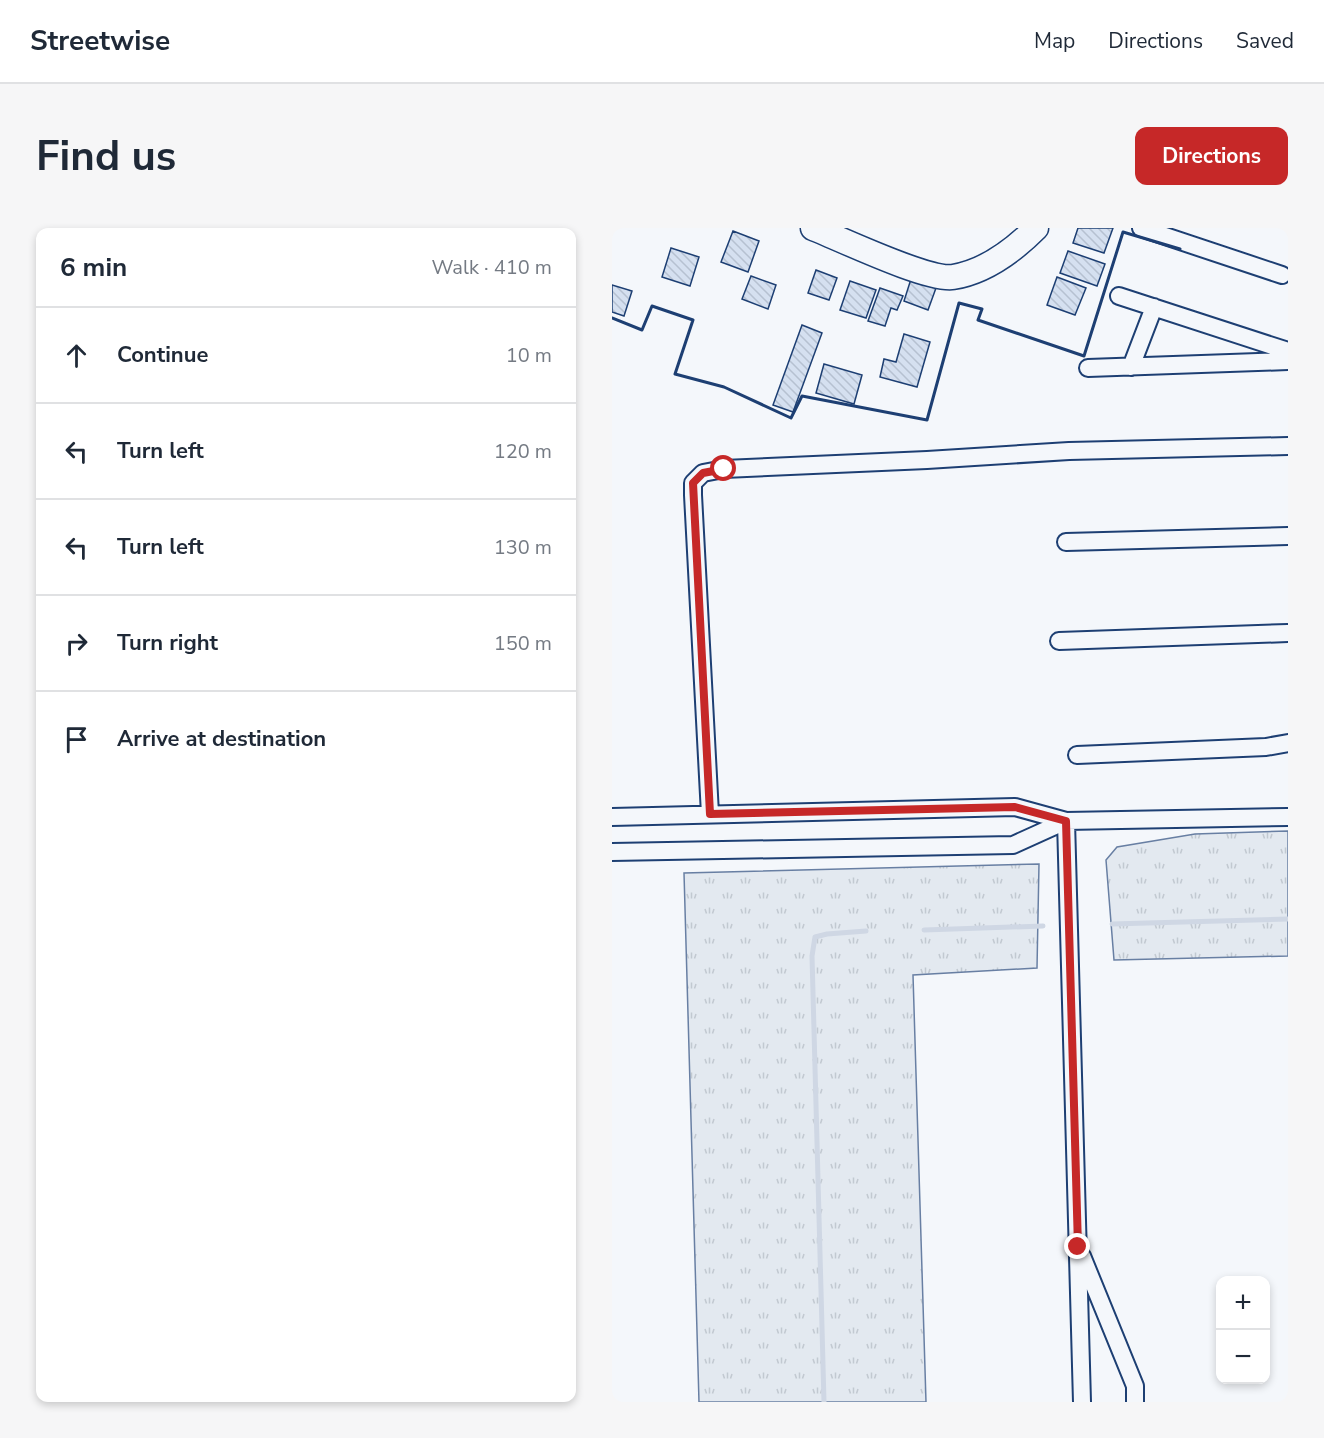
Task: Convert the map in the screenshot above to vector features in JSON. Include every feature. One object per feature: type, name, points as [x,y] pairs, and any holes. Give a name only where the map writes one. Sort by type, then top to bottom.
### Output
[{"type":"street","points":[[813,228],[921,272],[951,277],[985,267],[1024,240],[1036,228]]},
{"type":"street","points":[[1141,228],[1282,275]]},
{"type":"street","points":[[1119,296],[1288,351]]},
{"type":"street","points":[[1131,367],[1154,307]]},
{"type":"street","points":[[1088,368],[1288,361]]},
{"type":"street","points":[[710,814],[693,495],[693,483],[703,473],[724,469],[1069,451],[1288,446]]},
{"type":"street","points":[[1066,542],[1288,536]]},
{"type":"street","points":[[1059,641],[1288,633]]},
{"type":"street","points":[[1077,755],[1266,747],[1288,743]]},
{"type":"street","points":[[612,817],[1015,807],[1066,821],[1288,817]]},
{"type":"street","points":[[612,852],[1013,845],[1066,821]]},
{"type":"street","points":[[1066,821],[1082,1402]]},
{"type":"street","points":[[1078,1247],[1135,1386],[1135,1402]]},
{"type":"green space","points":[[1288,831],[1288,956],[1114,960],[1106,860],[1117,847],[1195,834]]},
{"type":"green space","points":[[1039,864],[1037,968],[913,975],[926,1402],[699,1402],[684,873]]},
{"type":"building","points":[[1078,228],[1113,228],[1104,253],[1073,243]]},
{"type":"building","points":[[733,231],[759,241],[748,272],[721,262]]},
{"type":"building","points":[[671,248],[699,257],[690,286],[662,277]]},
{"type":"building","points":[[1068,251],[1105,264],[1097,286],[1060,273]]},
{"type":"building","points":[[816,270],[837,278],[829,300],[808,293]]},
{"type":"building","points":[[751,276],[776,285],[768,309],[742,299]]},
{"type":"building","points":[[1057,277],[1086,288],[1075,315],[1047,305]]},
{"type":"building","points":[[911,279],[936,288],[928,310],[904,301]]},
{"type":"building","points":[[850,281],[876,290],[866,318],[840,310]]},
{"type":"building","points":[[612,285],[632,291],[624,316],[612,312]]},
{"type":"building","points":[[880,288],[903,296],[897,310],[891,308],[885,326],[868,321]]},
{"type":"building","points":[[802,325],[822,333],[793,412],[773,405]]},
{"type":"building","points":[[904,334],[930,342],[917,387],[880,377],[884,359],[896,362]]},
{"type":"building","points":[[824,364],[862,375],[854,404],[816,393]]},
{"type":"waterway","points":[[1112,924],[1288,919]]},
{"type":"waterway","points":[[924,930],[1043,926]]},
{"type":"waterway","points":[[824,1402],[812,956],[815,937],[866,931]]},
{"type":"wall","points":[[612,318],[642,330],[652,306],[693,320],[675,374],[724,387],[791,418],[802,396],[927,420],[959,303],[982,309],[978,320],[1084,356],[1123,232],[1180,249]]},
{"type":"route","points":[[724,469],[703,473],[693,483],[710,814],[1015,807],[1066,821],[1078,1247]]}]
